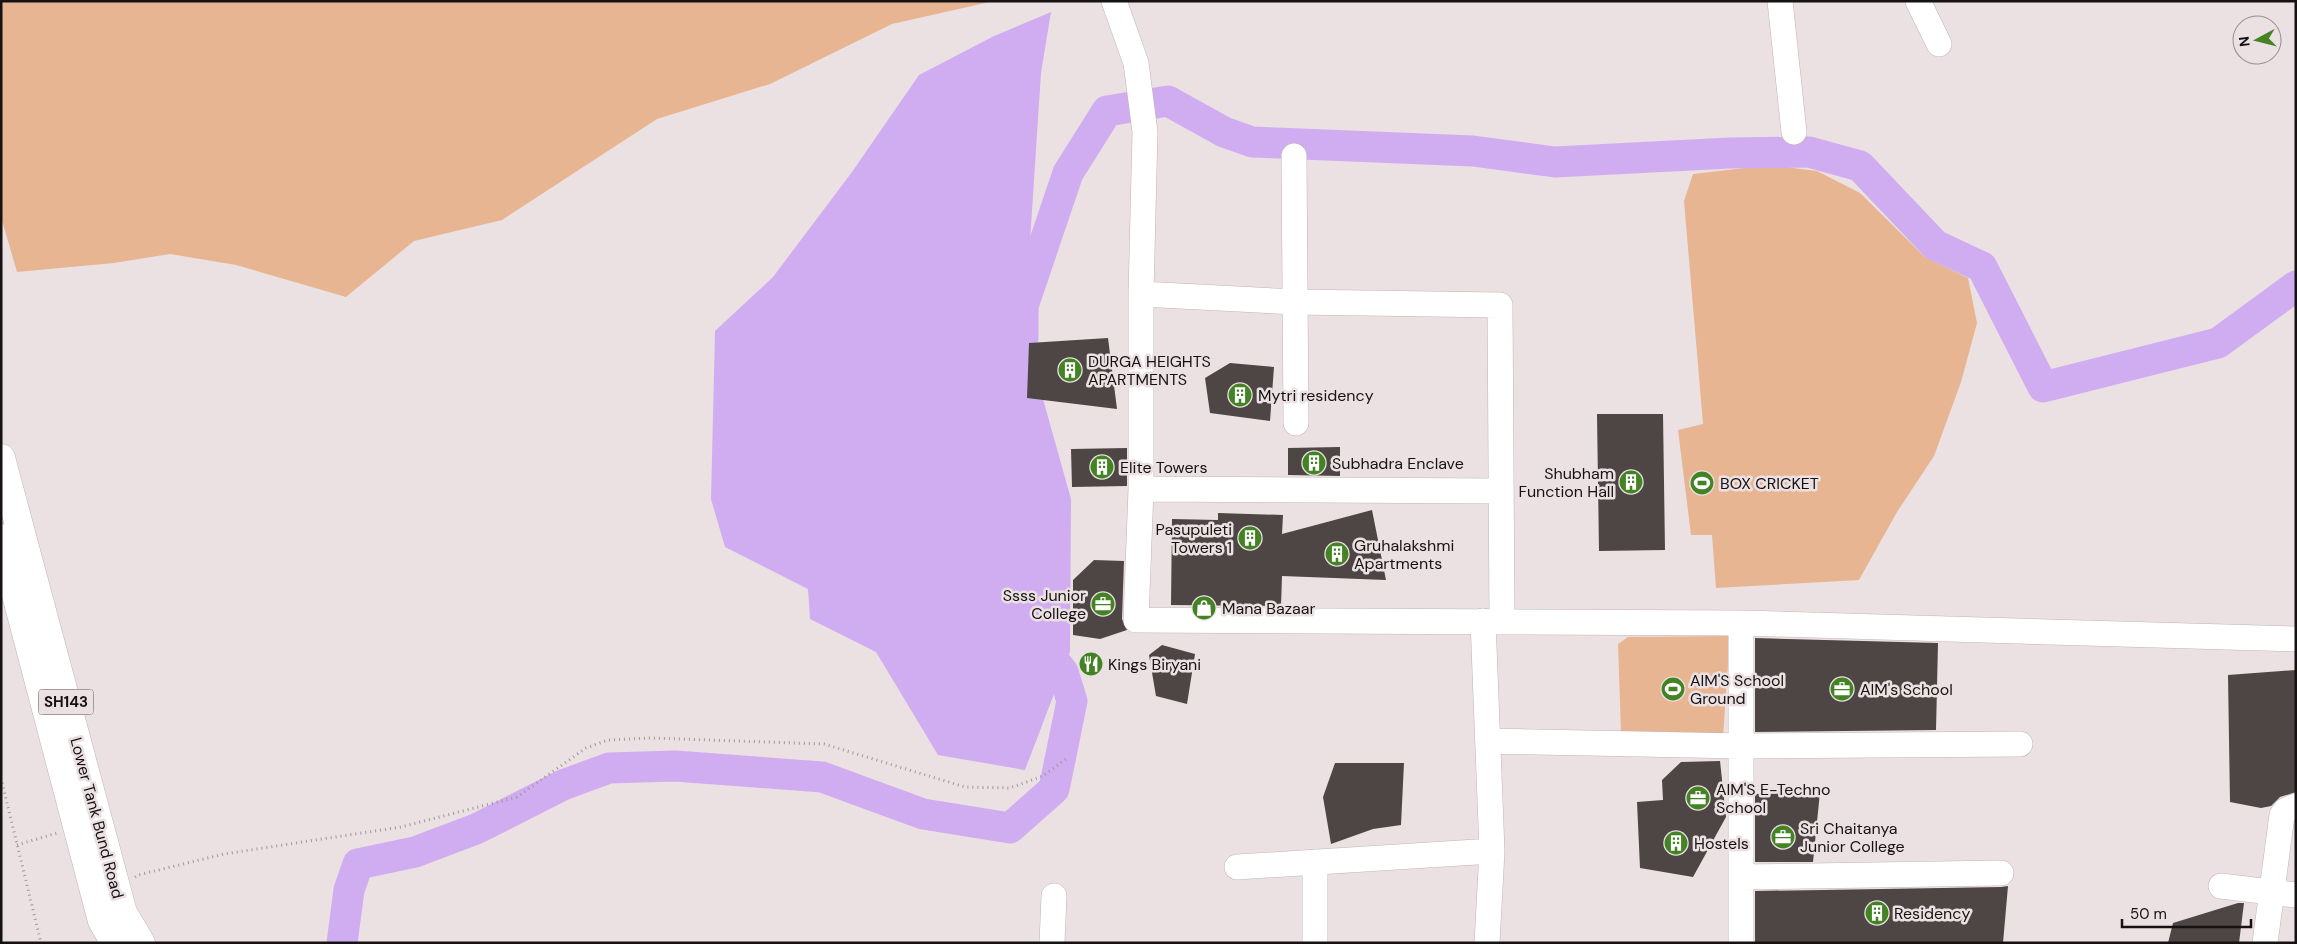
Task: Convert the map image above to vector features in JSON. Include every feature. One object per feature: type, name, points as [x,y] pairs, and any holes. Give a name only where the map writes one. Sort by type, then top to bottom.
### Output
[{"type":"main road","name":"Lower Tank Bund Road","points":[[1,458],[123,913],[141,943]]},
{"type":"main road","name":"Lower Tank Bund Road","points":[[1,538],[102,922],[115,943]]},
{"type":"street","points":[[1114,1],[1136,63],[1145,132],[1141,294],[1141,490],[1136,620],[1741,623],[2296,639]]},
{"type":"street","points":[[1780,1],[1794,132]]},
{"type":"street","points":[[1918,1],[1938,44]]},
{"type":"street","points":[[1294,156],[1296,423]]},
{"type":"street","points":[[1141,294],[1296,302],[1500,305],[1501,491],[1492,621],[1488,742],[1492,851],[1487,943]]},
{"type":"street","points":[[1141,490],[1501,491]]},
{"type":"street","points":[[1741,623],[1741,943]]},
{"type":"street","points":[[1488,742],[1741,746],[2020,744]]},
{"type":"street","points":[[2265,943],[2284,894],[2282,815],[2286,810],[2296,806]]},
{"type":"street","points":[[1237,867],[1492,851]]},
{"type":"street","points":[[1315,862],[1315,943]]},
{"type":"street","points":[[1741,877],[2000,873]]},
{"type":"street","points":[[2221,886],[2284,894]]},
{"type":"street","points":[[1052,943],[1054,896]]},
{"type":"path","points":[[117,892],[138,875],[224,854],[401,828],[517,797],[586,748],[608,740],[651,738],[824,744],[965,788],[1010,788],[1043,776],[1066,759]]},
{"type":"path","points":[[1,778],[41,943]]},
{"type":"path","points":[[17,845],[60,832]]},
{"type":"shaded area","points":[[1,1],[994,1],[892,24],[770,84],[657,119],[502,220],[414,241],[346,297],[236,265],[170,254],[114,263],[17,272],[1,217]]},
{"type":"shaded area","points":[[1051,12],[1041,73],[1026,303],[1043,399],[1071,499],[1070,652],[1025,770],[938,755],[876,652],[810,619],[808,589],[725,547],[711,499],[715,331],[773,277],[852,172],[919,75],[994,36]]},
{"type":"shaded area","points":[[1770,165],[1817,171],[1860,193],[1925,257],[1968,278],[1977,323],[1961,382],[1934,456],[1897,512],[1859,580],[1716,588],[1712,535],[1691,535],[1678,430],[1703,424],[1684,201],[1693,174]]},
{"type":"shaded area","name":"AIM'S School Ground","points":[[1730,636],[1723,737],[1621,733],[1618,644],[1628,637]]},
{"type":"building","name":"DURGA HEIGHTS APARTMENTS","points":[[1108,338],[1117,409],[1027,398],[1029,343]]},
{"type":"building","name":"Mytri residency","points":[[1230,363],[1274,367],[1270,421],[1210,413],[1205,378]]},
{"type":"building","name":"Shubham Function Hall","points":[[1597,414],[1663,414],[1665,550],[1599,551]]},
{"type":"building","name":"Subhadra Enclave","points":[[1340,447],[1340,476],[1288,475],[1288,448]]},
{"type":"building","name":"Elite Towers","points":[[1127,448],[1127,486],[1072,487],[1071,449]]},
{"type":"building","points":[[1372,510],[1386,580],[1282,576],[1281,606],[1171,605],[1172,519],[1218,520],[1218,513],[1283,515],[1282,534]]},
{"type":"building","name":"Ssss Junior College","points":[[1094,560],[1124,561],[1122,619],[1127,630],[1100,639],[1073,635],[1073,580]]},
{"type":"building","name":"AIM's School","points":[[1755,638],[1938,643],[1936,730],[1755,732]]},
{"type":"building","points":[[1162,645],[1195,654],[1187,704],[1156,696],[1149,655]]},
{"type":"building","points":[[2296,670],[2296,792],[2280,797],[2271,806],[2261,808],[2230,802],[2228,675]]},
{"type":"building","name":"Hostels","points":[[1720,761],[1726,817],[1693,877],[1640,868],[1637,802],[1663,800],[1662,780],[1681,762]]},
{"type":"building","points":[[1335,763],[1404,763],[1401,825],[1373,829],[1331,844],[1323,797]]},
{"type":"building","name":"Sri Chaitanya Junior College","points":[[1820,792],[1813,862],[1755,862],[1755,794]]},
{"type":"building","name":"Residency","points":[[2008,886],[2003,943],[1755,943],[1755,891]]},
{"type":"building","points":[[2238,903],[2244,903],[2239,943],[2168,943],[2173,923]]},
{"type":"waterway","points":[[1023,337],[1023,306],[1068,173],[1107,111],[1168,101],[1224,132],[1252,142],[1473,151],[1555,162],[1730,153],[1809,152],[1860,166],[1935,245],[1982,267],[2043,387],[2218,343],[2296,286]]},
{"type":"waterway","points":[[342,943],[349,890],[358,864],[415,852],[476,829],[563,785],[609,768],[675,766],[822,777],[923,814],[1010,828],[1054,789],[1072,701],[1063,672],[1037,639]]},
{"type":"place","name":"DURGA HEIGHTS APARTMENTS","points":[[1070,370]]},
{"type":"place","name":"Mytri residency","points":[[1240,395]]},
{"type":"place","name":"Subhadra Enclave","points":[[1314,463]]},
{"type":"place","name":"Elite Towers","points":[[1102,467]]},
{"type":"place","name":"Shubham Function Hall","points":[[1631,482]]},
{"type":"place","name":"BOX CRICKET","points":[[1702,483]]},
{"type":"place","name":"Pasupuleti Towers 1","points":[[1250,538]]},
{"type":"place","name":"Gruhalakshmi Apartments","points":[[1337,554]]},
{"type":"place","name":"Ssss Junior College","points":[[1103,604]]},
{"type":"place","name":"Mana Bazaar","points":[[1204,608]]},
{"type":"place","name":"Kings Biryani","points":[[1091,664]]},
{"type":"place","name":"AIM'S School Ground","points":[[1673,689]]},
{"type":"place","name":"AIM's School","points":[[1842,689]]},
{"type":"place","name":"AIM'S E-Techno School","points":[[1698,798]]},
{"type":"place","name":"Sri Chaitanya Junior College","points":[[1783,837]]},
{"type":"place","name":"Hostels","points":[[1676,843]]},
{"type":"place","name":"Residency","points":[[1877,913]]}]
